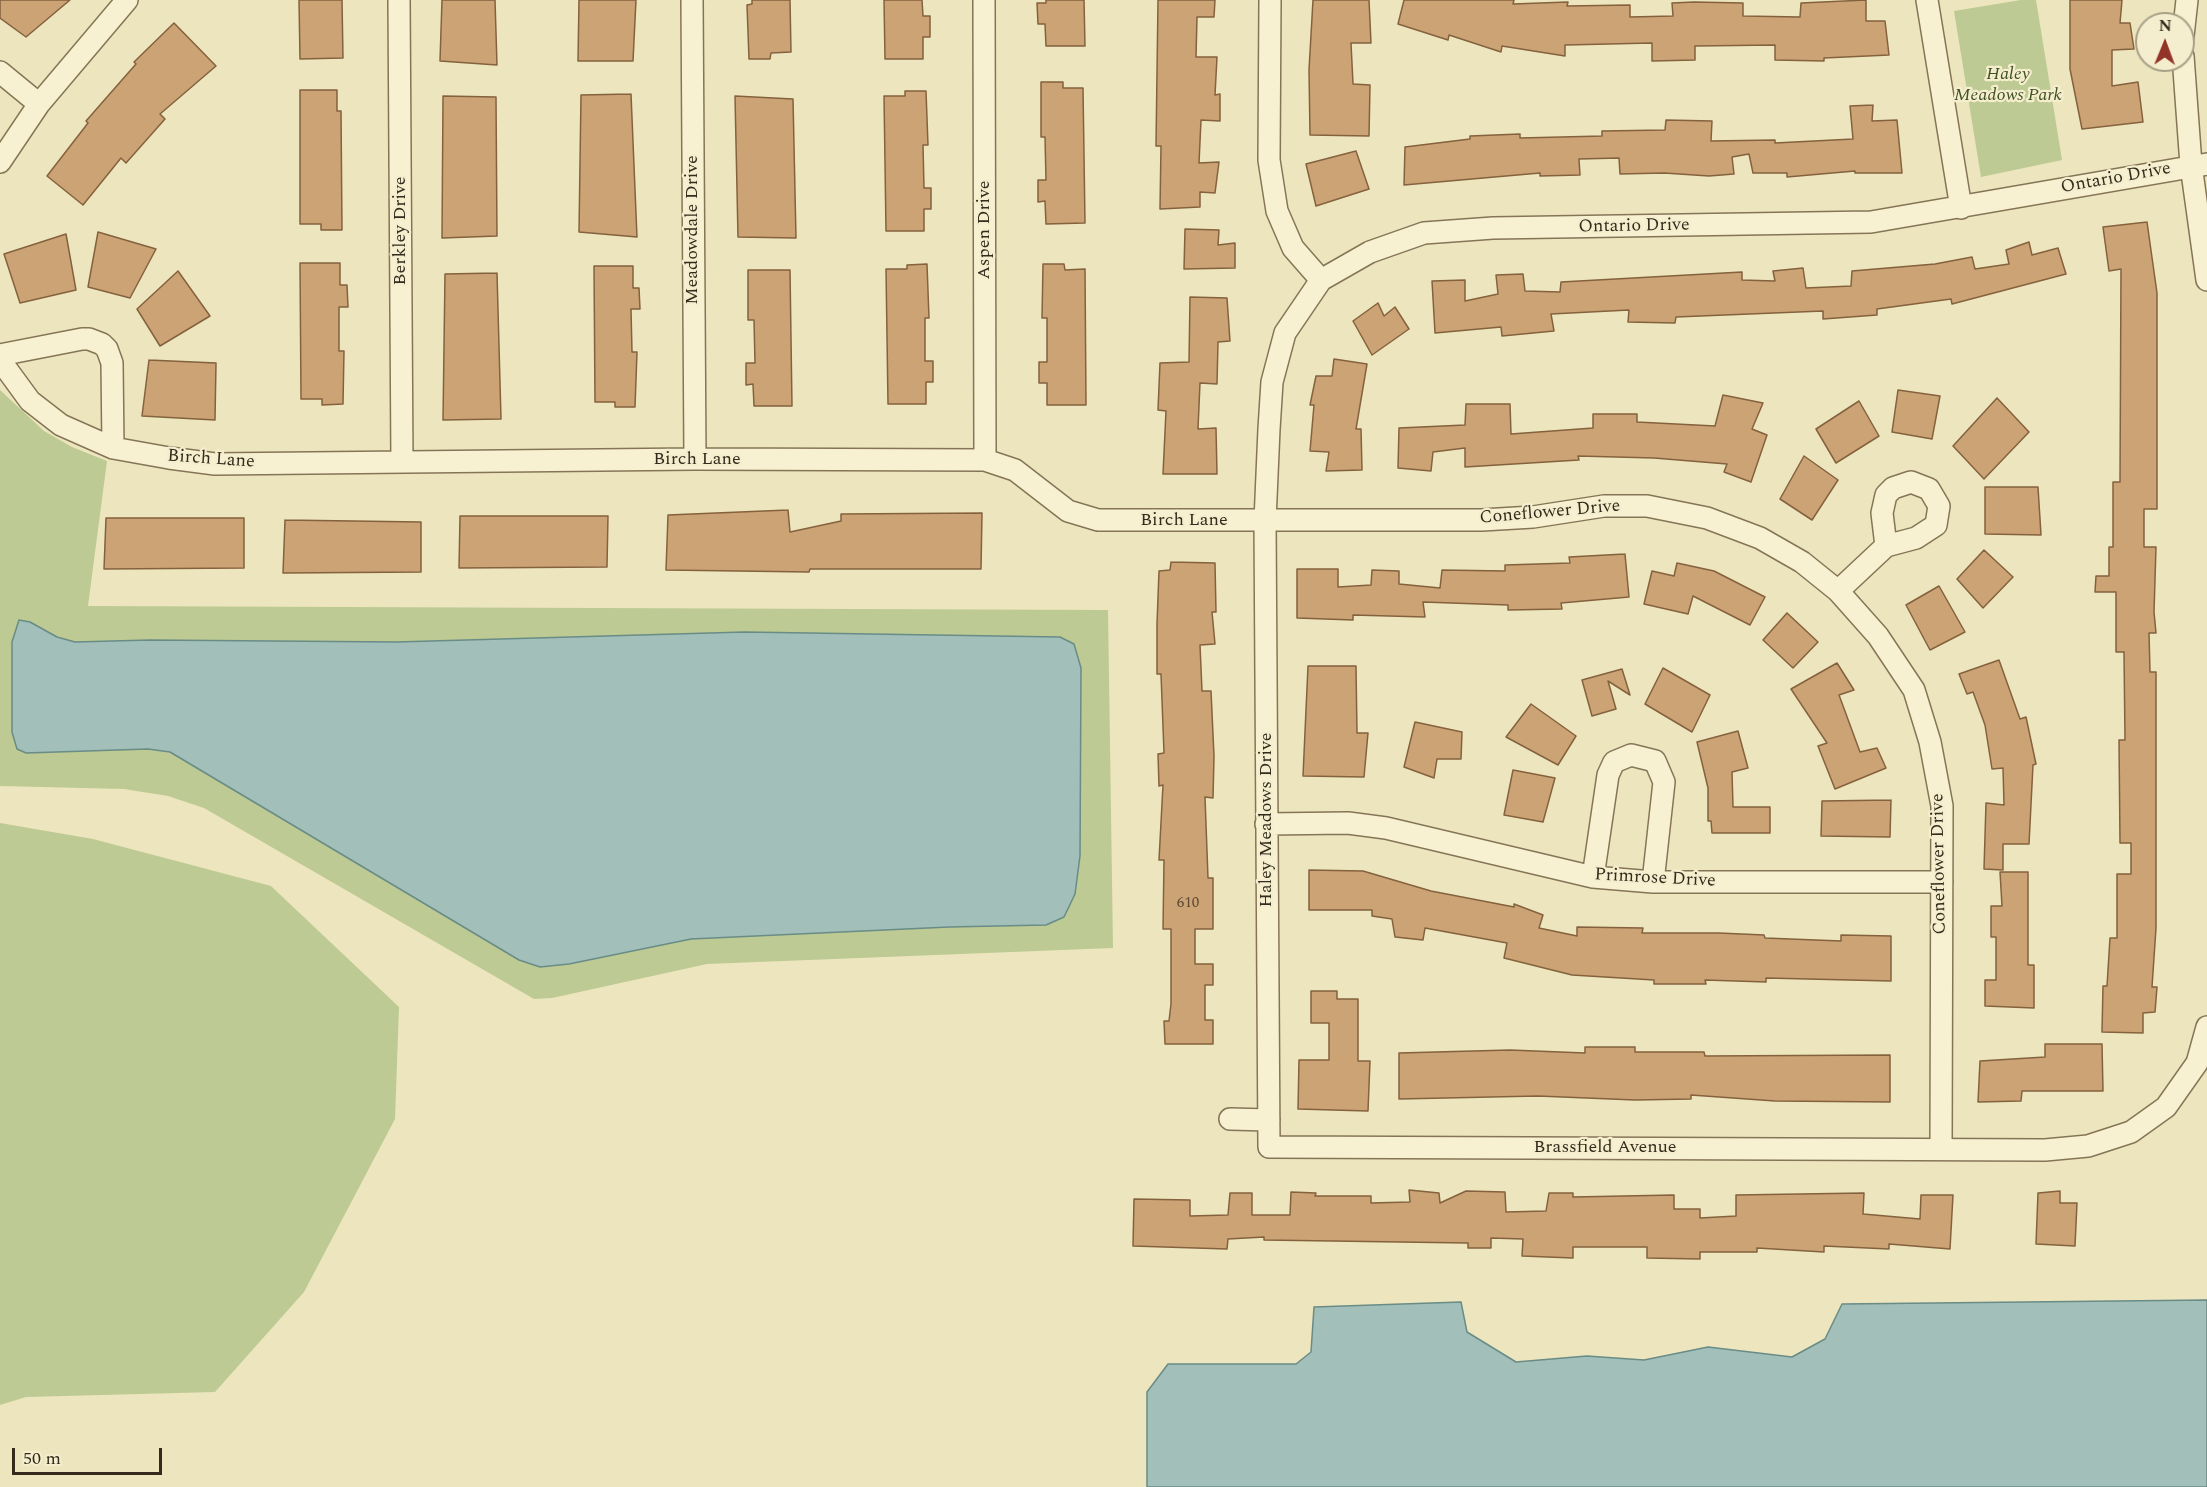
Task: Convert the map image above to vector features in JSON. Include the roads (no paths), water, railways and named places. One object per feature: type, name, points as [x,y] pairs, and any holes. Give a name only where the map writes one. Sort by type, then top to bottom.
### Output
[{"type":"street","points":[[0,162],[39,104],[128,0]]},
{"type":"street","name":"Berkley Drive","points":[[399,0],[402,462]]},
{"type":"street","name":"Meadowdale Drive","points":[[692,0],[695,459]]},
{"type":"street","name":"Aspen Drive","points":[[984,0],[985,460]]},
{"type":"street","points":[[1270,0],[1269,160],[1277,211],[1293,248],[1321,280]]},
{"type":"street","points":[[1928,0],[1961,208]]},
{"type":"street","points":[[0,72],[39,104]]},
{"type":"street","points":[[2185,72],[2199,165],[2207,280]]},
{"type":"street","name":"Ontario Drive","points":[[1265,521],[1272,382],[1285,333],[1321,280],[1370,252],[1424,233],[1493,228],[1871,222],[2199,165]]},
{"type":"street","points":[[0,355],[82,339],[102,344],[108,350],[112,363],[113,448]]},
{"type":"street","name":"Birch Lane","points":[[0,360],[30,401],[62,425],[113,448],[169,459],[215,464],[695,459],[985,460],[1015,470],[1068,511],[1098,520],[1265,521]]},
{"type":"street","name":"Coneflower Drive","points":[[1265,521],[1482,520],[1533,517],[1604,506],[1647,506],[1707,518],[1760,538],[1802,562],[1838,591],[1878,636],[1914,690],[1930,742],[1942,806],[1941,1149]]},
{"type":"street","name":"Haley Meadows Drive","points":[[1265,521],[1269,1147]]},
{"type":"street","points":[[1838,591],[1886,546]]},
{"type":"street","points":[[1593,877],[1608,775],[1614,762],[1631,755],[1655,761],[1664,782],[1653,882]]},
{"type":"street","name":"Primrose Drive","points":[[1266,824],[1348,824],[1386,828],[1593,877],[1653,882],[1942,882]]},
{"type":"street","name":"Brassfield Avenue","points":[[1269,1147],[2045,1150],[2088,1146],[2131,1132],[2166,1107],[2197,1063],[2207,1027]]},
{"type":"street","points":[[1230,1119],[1269,1120]]},
{"type":"water","points":[[19,620],[30,622],[57,637],[75,642],[150,640],[396,642],[745,632],[1060,637],[1074,644],[1081,668],[1080,856],[1075,894],[1064,917],[1046,925],[949,927],[691,939],[569,964],[540,967],[519,960],[170,752],[148,749],[26,753],[17,749],[12,732],[12,642]]},
{"type":"water","points":[[2207,1300],[2207,1487],[1147,1487],[1147,1392],[1168,1364],[1296,1364],[1311,1352],[1314,1307],[1461,1302],[1467,1332],[1516,1362],[1587,1356],[1644,1360],[1708,1347],[1792,1357],[1825,1339],[1842,1304]]},
{"type":"park label","name":"Haley Meadows Park","points":[[2008,85]]}]
